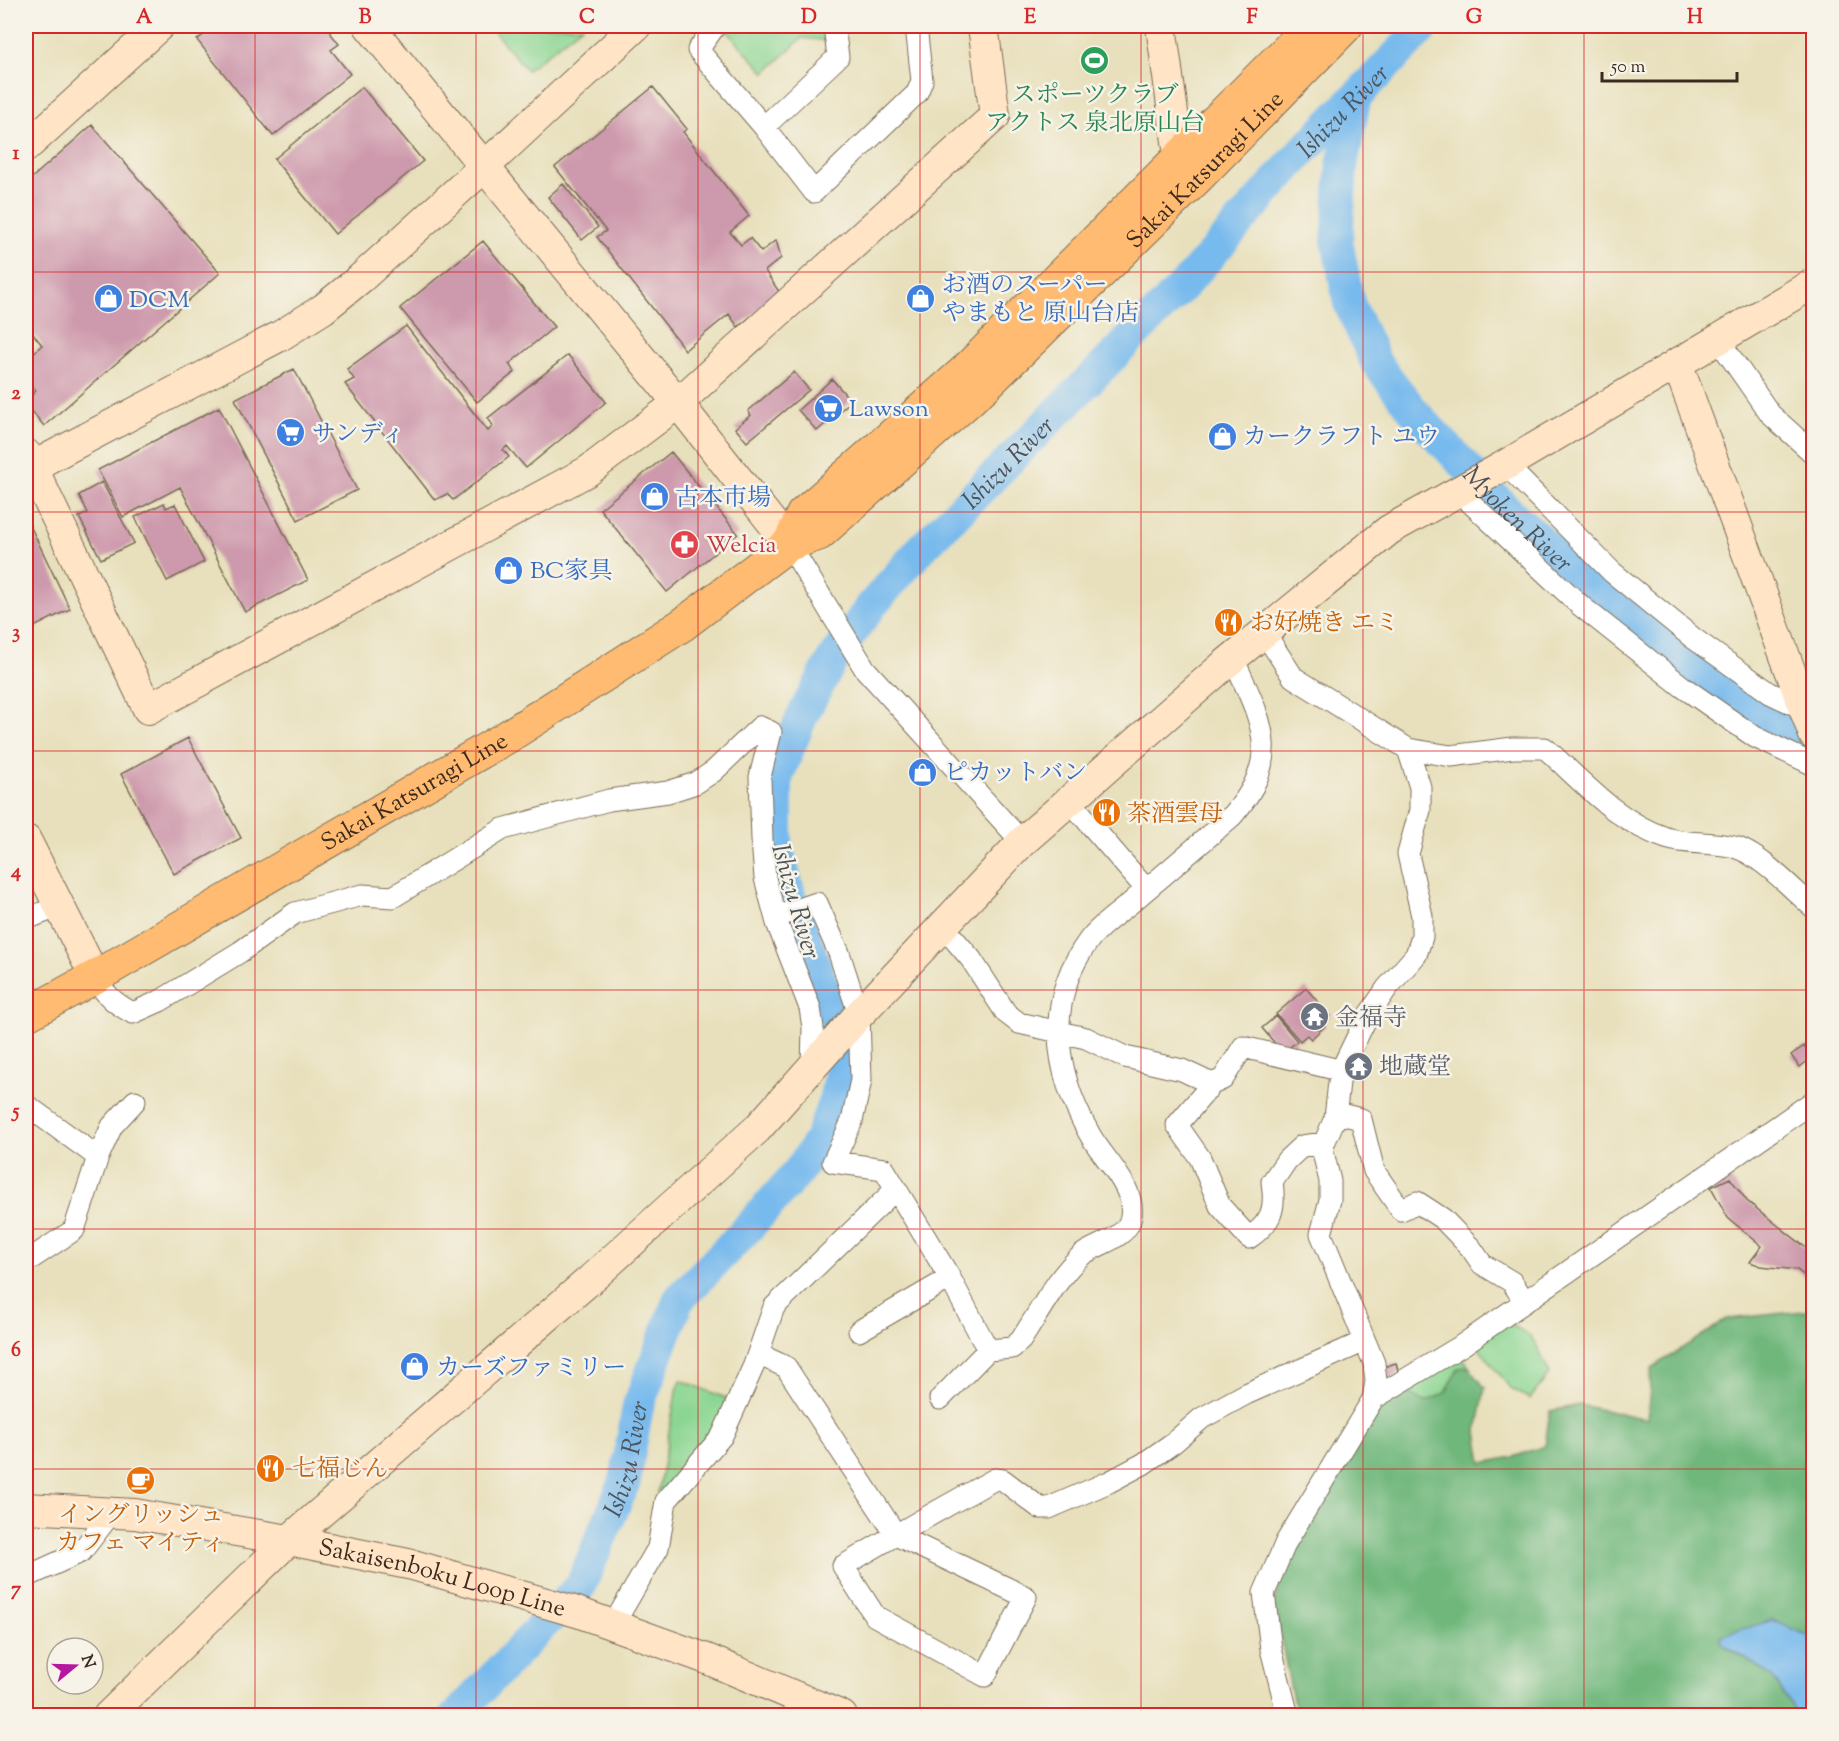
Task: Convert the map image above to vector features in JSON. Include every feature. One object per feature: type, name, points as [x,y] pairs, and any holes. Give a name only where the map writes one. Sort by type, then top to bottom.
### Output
[{"type":"main road","name":"Sakai Katsuragi Line","points":[[1189,166],[1311,26]]},
{"type":"main road","name":"Sakai Katsuragi Line","points":[[26,1015],[507,737],[682,625],[789,544],[803,514],[966,370],[1346,26]]},
{"type":"street","points":[[26,147],[159,26]]},
{"type":"street","points":[[369,26],[678,403],[789,544],[865,669],[1022,842]]},
{"type":"street","points":[[636,26],[484,167],[361,278],[323,309],[280,336],[28,464],[148,709],[588,471],[678,403],[995,116],[982,26]]},
{"type":"street","points":[[716,26],[698,50],[764,127],[814,192],[917,93],[922,81],[915,26]]},
{"type":"street","points":[[764,127],[838,57],[834,26]]},
{"type":"street","points":[[1161,26],[1189,166]]},
{"type":"street","points":[[108,1716],[289,1540],[591,1279],[757,1129],[857,1017],[1022,842],[1233,658],[1389,530],[1504,466],[1814,283]]},
{"type":"street","points":[[1718,339],[1770,414],[1814,454]]},
{"type":"street","points":[[1677,363],[1810,719]]},
{"type":"street","points":[[1504,466],[1612,572],[1693,638],[1810,719]]},
{"type":"street","points":[[1462,490],[1581,606],[1683,687],[1755,737],[1814,765]]},
{"type":"street","points":[[1264,632],[1293,677],[1408,749],[1451,756],[1513,748],[1545,748],[1622,817],[1666,838],[1734,847],[1756,857],[1814,909]]},
{"type":"street","points":[[940,1399],[988,1350],[1012,1348],[1021,1340],[1068,1269],[1083,1254],[1121,1233],[1128,1226],[1131,1216],[1130,1201],[1125,1186],[1089,1134],[1073,1101],[1057,1032],[1062,997],[1069,974],[1090,938],[1233,815],[1247,799],[1255,785],[1263,763],[1265,742],[1250,696],[1233,658]]},
{"type":"street","points":[[26,840],[105,994],[120,1007],[133,1013],[160,1001],[240,952],[295,913],[362,895],[393,897],[503,829],[609,800],[668,792],[696,783],[714,771],[759,727],[771,732],[760,777],[765,878],[776,917],[810,1008],[813,1028],[813,1065]]},
{"type":"street","points":[[1288,1716],[1271,1649],[1264,1593],[1286,1542],[1373,1399],[1376,1381],[1374,1363],[1321,1234],[1330,1200],[1330,1181],[1322,1148],[1336,1113],[1345,1062],[1366,1019],[1387,988],[1416,955],[1422,937],[1422,916],[1408,854],[1420,810],[1420,787],[1408,749]]},
{"type":"street","points":[[1070,801],[1146,890]]},
{"type":"street","points":[[776,917],[817,903],[839,952],[857,1017],[861,1080],[852,1121],[833,1162],[884,1169],[950,1278],[988,1350]]},
{"type":"street","points":[[26,920],[60,906]]},
{"type":"street","points":[[943,926],[971,959],[1006,1013],[1019,1023],[1086,1038],[1125,1057],[1182,1070],[1212,1084]]},
{"type":"street","points":[[1324,1143],[1302,1146],[1287,1160],[1272,1182],[1275,1200],[1273,1213],[1260,1230],[1249,1238],[1220,1206],[1200,1158],[1177,1125],[1212,1084],[1223,1079],[1243,1047],[1342,1071]]},
{"type":"street","points":[[26,1262],[74,1230],[98,1157],[112,1126],[135,1101]]},
{"type":"street","points":[[1373,1399],[1461,1346],[1814,1101]]},
{"type":"street","points":[[26,1105],[98,1157]]},
{"type":"street","points":[[1336,1113],[1361,1119],[1374,1171],[1401,1210],[1417,1202],[1443,1219],[1471,1248],[1482,1264],[1512,1282],[1525,1302]]},
{"type":"street","points":[[613,1625],[658,1548],[666,1501],[722,1436],[758,1353],[774,1307],[896,1189]]},
{"type":"street","points":[[859,1331],[950,1278]]},
{"type":"street","points":[[758,1353],[786,1367],[896,1535],[1026,1597],[985,1676],[875,1616],[843,1566],[896,1535],[995,1479],[1003,1480],[1040,1508],[1049,1508],[1109,1482],[1143,1464],[1173,1443],[1202,1418],[1238,1399],[1365,1341]]},
{"type":"street","name":"Sakaisenboku Loop Line","points":[[26,1508],[135,1514],[289,1540],[413,1565],[577,1612],[707,1659],[842,1716]]},
{"type":"street","points":[[26,1578],[81,1552],[111,1513]]},
{"type":"green space","points":[[489,26],[582,26],[527,70]]},
{"type":"green space","points":[[729,26],[747,26],[752,29],[826,31],[827,41],[802,38],[765,73],[726,30]]},
{"type":"green space","points":[[1813,1310],[1813,1638],[1772,1621],[1720,1636],[1723,1644],[1772,1676],[1798,1715],[1302,1715],[1293,1700],[1274,1603],[1286,1561],[1318,1512],[1374,1412],[1396,1401],[1403,1390],[1425,1402],[1446,1393],[1458,1368],[1469,1367],[1485,1388],[1477,1431],[1482,1463],[1513,1457],[1545,1446],[1550,1411],[1580,1405],[1647,1419],[1652,1368],[1727,1319]]},
{"type":"green space","points":[[1506,1322],[1532,1338],[1550,1373],[1530,1399],[1510,1388],[1475,1343]]},
{"type":"green space","points":[[1462,1356],[1469,1367],[1458,1368],[1446,1393],[1425,1402],[1403,1390]]},
{"type":"green space","points":[[681,1380],[728,1399],[714,1431],[659,1494],[676,1393]]},
{"type":"water","points":[[1772,1620],[1813,1638],[1813,1715],[1798,1715],[1772,1676],[1723,1644],[1720,1636]]},
{"type":"building","points":[[215,26],[325,26],[339,44],[331,50],[350,74],[273,136],[197,40]]},
{"type":"building","points":[[362,87],[423,161],[335,234],[274,159]]},
{"type":"building","points":[[653,87],[687,129],[683,132],[749,216],[730,232],[741,245],[750,238],[761,252],[776,240],[781,258],[765,271],[780,293],[738,327],[729,314],[685,350],[597,237],[606,231],[555,167]]},
{"type":"building","name":"DCM","points":[[92,125],[220,273],[44,426],[26,404],[26,401],[36,391],[26,379],[26,360],[42,345],[26,325],[26,183]]},
{"type":"building","points":[[563,184],[598,227],[582,240],[548,197]]},
{"type":"building","points":[[483,241],[554,327],[509,364],[515,372],[477,402],[400,308]]},
{"type":"building","points":[[406,326],[488,431],[493,426],[488,418],[568,355],[606,402],[526,468],[507,446],[503,450],[509,457],[453,500],[447,494],[435,500],[345,384],[354,379],[347,369]]},
{"type":"building","points":[[294,369],[357,490],[298,520],[235,399]]},
{"type":"building","points":[[794,372],[809,390],[747,442],[735,428],[751,415],[748,411]]},
{"type":"building","points":[[832,379],[851,401],[817,431],[798,410]]},
{"type":"building","points":[[219,407],[308,580],[245,612],[180,487],[123,517],[98,470]]},
{"type":"building","points":[[671,452],[738,534],[667,592],[600,509]]},
{"type":"building","points":[[102,482],[134,543],[101,559],[79,517],[88,513],[79,495]]},
{"type":"building","points":[[164,503],[166,508],[175,504],[204,562],[167,581],[135,517]]},
{"type":"building","points":[[26,517],[70,609],[26,631]]},
{"type":"building","points":[[188,738],[241,838],[174,874],[121,774]]},
{"type":"building","points":[[1306,988],[1330,1016],[1322,1023],[1325,1026],[1311,1039],[1307,1035],[1300,1041],[1276,1014]]},
{"type":"building","points":[[1276,1016],[1297,1041],[1283,1053],[1262,1028]]},
{"type":"building","points":[[1814,1042],[1814,1057],[1799,1067],[1791,1055]]},
{"type":"building","points":[[1730,1178],[1747,1201],[1814,1254],[1814,1283],[1797,1270],[1761,1266],[1750,1262],[1762,1246],[1728,1218],[1711,1187]]},
{"type":"building","points":[[1396,1363],[1399,1375],[1384,1383],[1380,1368]]},
{"type":"waterway","name":"Ishizu River","points":[[456,1716],[581,1585],[625,1481],[638,1406],[679,1299],[749,1227],[797,1173],[819,1141],[834,1101],[841,1070],[836,1022],[792,902],[777,848],[777,778],[803,714],[834,657],[872,605],[920,550],[1186,283],[1299,155],[1425,26]]},
{"type":"waterway","name":"Myoken River","points":[[1355,100],[1342,165],[1337,241],[1349,303],[1376,363],[1416,414],[1504,507],[1564,562],[1704,679],[1795,736],[1814,745]]},
{"type":"place","name":"スポーツクラブ アクトス 泉北原山台","points":[[1095,61]]},
{"type":"place","name":"お酒のスーパー やまもと 原山台店","points":[[921,298]]},
{"type":"place","name":"DCM","points":[[108,299]]},
{"type":"place","name":"Lawson","points":[[828,408]]},
{"type":"place","name":"サンディ","points":[[291,433]]},
{"type":"place","name":"カークラフト ユウ","points":[[1222,436]]},
{"type":"place","name":"古本市場","points":[[654,497]]},
{"type":"place","name":"Welcia","points":[[685,544]]},
{"type":"place","name":"BC家具","points":[[509,570]]},
{"type":"place","name":"お好焼き エミ","points":[[1229,622]]},
{"type":"place","name":"ピカットバン","points":[[923,772]]},
{"type":"place","name":"茶酒雲母","points":[[1106,813]]},
{"type":"place","name":"金福寺","points":[[1314,1017]]},
{"type":"place","name":"地蔵堂","points":[[1358,1066]]},
{"type":"place","name":"カーズファミリー","points":[[415,1367]]},
{"type":"place","name":"七福じん","points":[[271,1468]]},
{"type":"place","name":"イングリッシュ カフェ マイティ","points":[[141,1481]]}]
